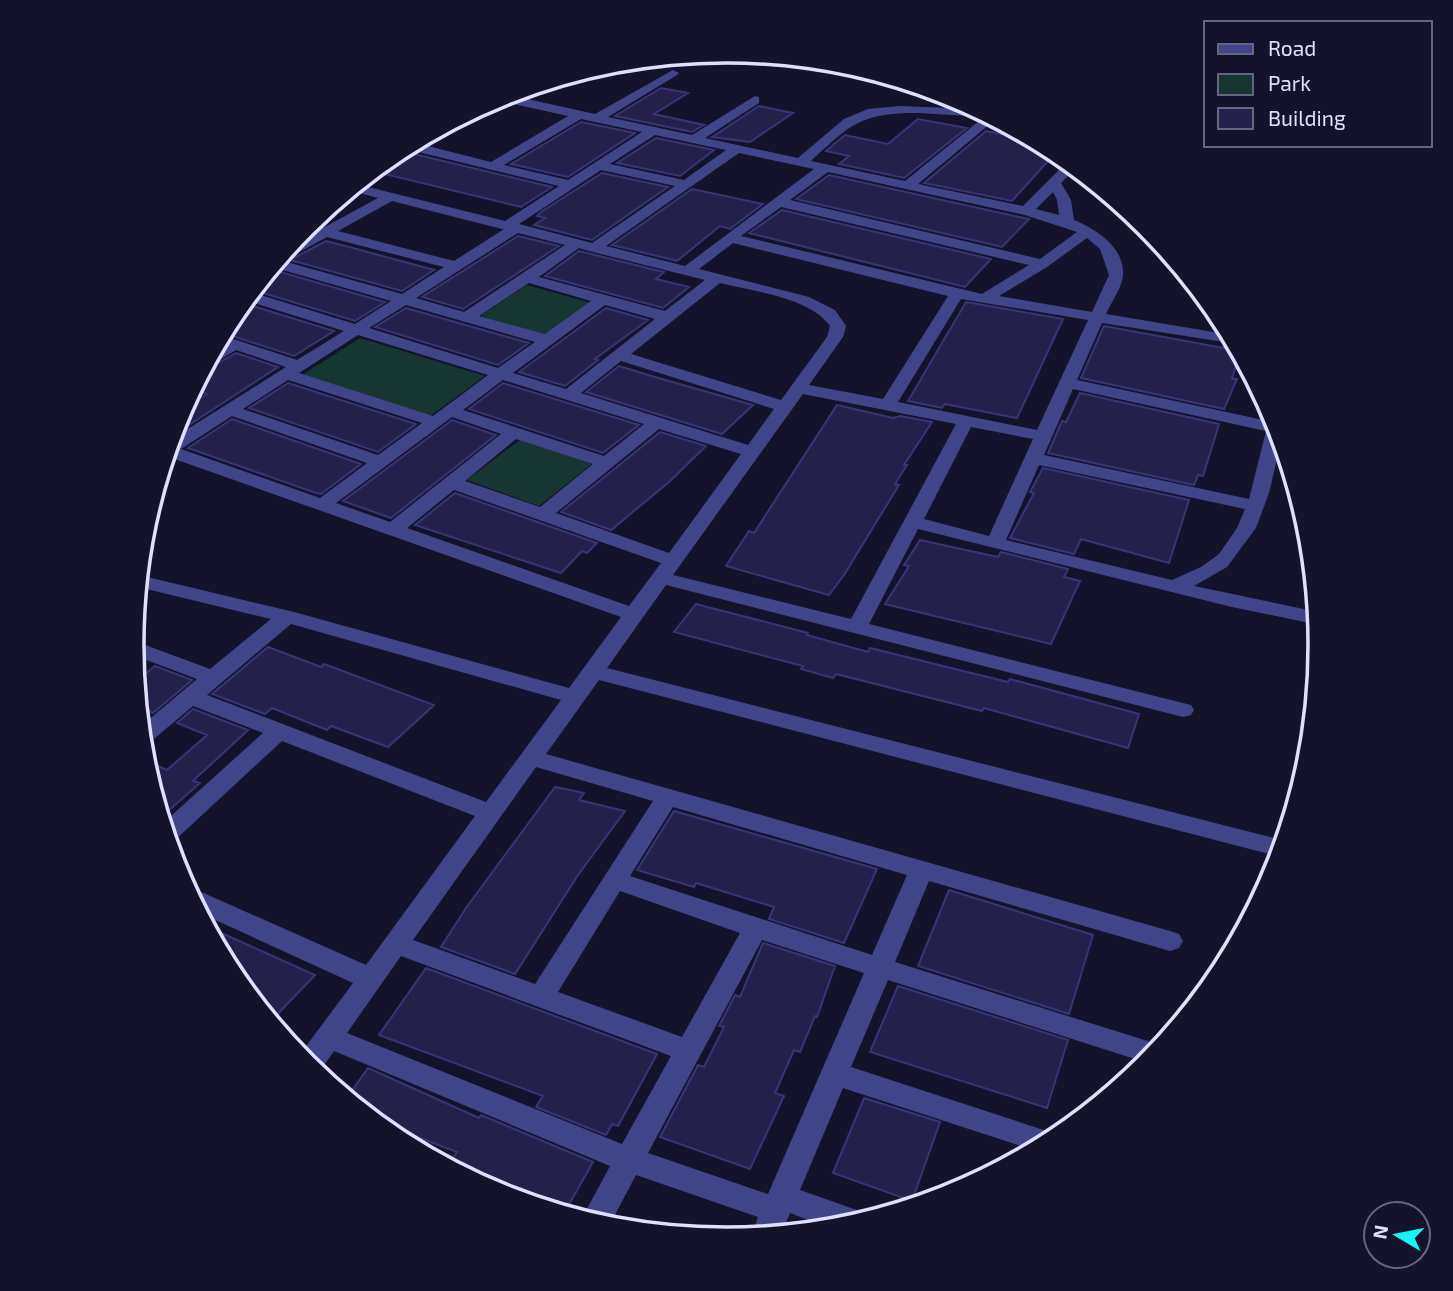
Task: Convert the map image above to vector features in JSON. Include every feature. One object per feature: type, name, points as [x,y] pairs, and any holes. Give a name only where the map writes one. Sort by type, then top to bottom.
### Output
[{"type":"street","points":[[597,118],[673,73]]},
{"type":"street","points":[[695,139],[755,100]]},
{"type":"street","points":[[521,101],[1026,211],[1067,222],[1087,231],[1103,244],[1115,262],[1116,275],[995,543]]},
{"type":"street","points":[[801,162],[856,117],[870,112],[960,112]]},
{"type":"street","points":[[493,166],[580,114]]},
{"type":"street","points":[[908,185],[984,123]]},
{"type":"street","points":[[181,441],[456,266],[570,184],[654,130]]},
{"type":"street","points":[[467,317],[527,278],[586,246],[686,184],[738,148]]},
{"type":"street","points":[[423,149],[570,184]]},
{"type":"street","points":[[599,166],[686,184]]},
{"type":"street","points":[[688,271],[825,167]]},
{"type":"street","points":[[1026,211],[1065,172]]},
{"type":"street","points":[[1054,182],[1064,201],[1067,222]]},
{"type":"street","points":[[314,1056],[786,407],[835,337],[838,326],[829,313],[804,300],[364,190]]},
{"type":"street","points":[[308,242],[390,197]]},
{"type":"street","points":[[779,202],[1042,264]]},
{"type":"street","points":[[984,299],[1042,264],[1087,231]]},
{"type":"street","points":[[325,232],[456,266]]},
{"type":"street","points":[[730,239],[957,294],[1221,338]]},
{"type":"street","points":[[285,266],[547,340]]},
{"type":"street","points":[[527,278],[667,317]]},
{"type":"street","points":[[568,395],[717,278]]},
{"type":"street","points":[[888,405],[957,294]]},
{"type":"street","points":[[258,299],[753,452]]},
{"type":"street","points":[[322,505],[603,299]]},
{"type":"street","points":[[229,343],[293,370],[435,422]]},
{"type":"street","points":[[618,355],[786,407]]},
{"type":"street","points":[[1067,383],[1265,423]]},
{"type":"street","points":[[799,388],[1043,436]]},
{"type":"street","points":[[230,410],[381,462]]},
{"type":"street","points":[[450,411],[607,463]]},
{"type":"street","points":[[857,627],[965,421]]},
{"type":"street","points":[[542,515],[657,422]]},
{"type":"street","points":[[392,530],[514,432]]},
{"type":"street","points":[[1174,587],[1205,574],[1225,559],[1242,535],[1262,489],[1272,442]]},
{"type":"street","points":[[177,453],[635,615]]},
{"type":"street","points":[[1033,458],[1255,506]]},
{"type":"street","points":[[452,483],[542,515],[668,569],[857,627],[1183,710]]},
{"type":"street","points":[[912,522],[1174,587],[1308,617]]},
{"type":"street","points":[[147,584],[287,616],[576,697]]},
{"type":"street","points":[[150,731],[287,616]]},
{"type":"street","points":[[144,652],[214,678]]},
{"type":"street","points":[[594,672],[1273,846]]},
{"type":"street","points":[[192,697],[492,813]]},
{"type":"street","points":[[173,827],[279,731]]},
{"type":"street","points":[[532,758],[1170,941]]},
{"type":"street","points":[[541,997],[667,797]]},
{"type":"street","points":[[769,1227],[922,869]]},
{"type":"street","points":[[615,880],[879,969],[1138,1049]]},
{"type":"street","points":[[205,905],[371,979]]},
{"type":"street","points":[[600,1214],[756,929]]},
{"type":"street","points":[[396,944],[689,1051]]},
{"type":"street","points":[[328,1037],[629,1160],[834,1218]]},
{"type":"street","points":[[834,1073],[1037,1138]]},
{"type":"green space","points":[[527,285],[591,303],[545,335],[480,316]]},
{"type":"green space","points":[[360,338],[485,376],[430,416],[302,375]]},
{"type":"green space","points":[[521,439],[592,464],[539,506],[467,480]]},
{"type":"building","points":[[661,88],[688,93],[654,114],[704,125],[692,132],[615,116]]},
{"type":"building","points":[[759,106],[793,113],[750,142],[712,137]]},
{"type":"building","points":[[918,119],[967,128],[904,178],[839,164],[849,156],[826,151],[845,135],[888,144]]},
{"type":"building","points":[[581,122],[635,133],[568,177],[511,164]]},
{"type":"building","points":[[986,131],[1007,135],[1049,160],[1012,201],[924,183]]},
{"type":"building","points":[[656,138],[714,150],[680,176],[617,163]]},
{"type":"building","points":[[414,154],[552,187],[521,207],[385,174]]},
{"type":"building","points":[[602,173],[668,187],[592,240],[534,225],[545,218],[537,216],[541,212]]},
{"type":"building","points":[[829,175],[1029,219],[1002,247],[796,199]]},
{"type":"building","points":[[692,189],[763,204],[730,229],[720,226],[677,261],[612,245]]},
{"type":"building","points":[[782,210],[991,259],[965,287],[749,233]]},
{"type":"building","points":[[518,236],[559,246],[463,309],[422,297]]},
{"type":"building","points":[[326,241],[434,270],[402,291],[290,260]]},
{"type":"building","points":[[579,251],[664,272],[656,279],[689,287],[663,308],[545,276]]},
{"type":"building","points":[[280,272],[385,302],[355,321],[263,293]]},
{"type":"building","points":[[966,302],[1063,319],[1017,418],[945,404],[942,408],[908,401]]},
{"type":"building","points":[[253,306],[334,331],[294,356],[233,336]]},
{"type":"building","points":[[406,308],[529,343],[498,365],[375,327]]},
{"type":"building","points":[[606,308],[648,320],[595,359],[598,360],[565,386],[519,372]]},
{"type":"building","points":[[1104,326],[1228,349],[1236,364],[1232,379],[1237,379],[1224,409],[1081,378]]},
{"type":"building","points":[[236,353],[278,367],[187,426],[199,399],[207,394],[202,392],[217,364]]},
{"type":"building","points":[[619,366],[753,405],[722,434],[586,392]]},
{"type":"building","points":[[288,383],[416,424],[378,452],[249,408]]},
{"type":"building","points":[[503,383],[639,425],[603,453],[469,409]]},
{"type":"building","points":[[1080,393],[1219,424],[1203,476],[1198,475],[1194,485],[1048,453],[1062,421],[1066,422]]},
{"type":"building","points":[[837,405],[893,418],[900,416],[932,422],[904,465],[907,465],[895,484],[899,485],[844,575],[829,595],[726,566],[749,531],[754,533]]},
{"type":"building","points":[[232,419],[361,464],[321,494],[188,448]]},
{"type":"building","points":[[452,420],[496,435],[391,518],[343,501]]},
{"type":"building","points":[[660,432],[706,446],[669,482],[611,530],[561,512]]},
{"type":"building","points":[[1043,468],[1189,500],[1169,563],[1081,539],[1074,554],[1010,538],[1034,493],[1030,492]]},
{"type":"building","points":[[455,493],[597,543],[587,553],[582,551],[561,573],[415,525]]},
{"type":"building","points":[[920,540],[998,557],[1001,552],[1068,569],[1064,577],[1080,581],[1051,644],[885,604],[909,566],[904,565]]},
{"type":"building","points":[[696,604],[808,633],[807,635],[868,652],[870,648],[1008,682],[1010,679],[1139,714],[1128,748],[984,708],[982,711],[836,674],[833,678],[801,669],[803,666],[674,632]]},
{"type":"building","points":[[268,647],[321,667],[324,664],[434,705],[388,747],[331,726],[327,730],[272,708],[265,714],[212,694]]},
{"type":"building","points":[[155,666],[192,680],[153,713],[148,711],[145,674]]},
{"type":"building","points":[[193,709],[248,730],[193,781],[200,783],[168,811],[157,765],[167,770],[207,735],[177,723]]},
{"type":"building","points":[[555,787],[584,793],[579,800],[625,811],[578,875],[515,974],[441,947],[466,908]]},
{"type":"building","points":[[674,811],[877,869],[844,943],[769,919],[774,907],[696,883],[694,887],[637,870]]},
{"type":"building","points":[[949,890],[1093,935],[1069,1014],[918,966]]},
{"type":"building","points":[[220,933],[315,975],[277,1015],[242,969]]},
{"type":"building","points":[[763,943],[835,966],[817,1017],[815,1016],[800,1052],[794,1050],[775,1093],[784,1096],[750,1169],[660,1137],[698,1065],[704,1067],[724,1027],[719,1026],[735,995],[740,997]]},
{"type":"building","points":[[426,968],[657,1054],[618,1126],[612,1124],[606,1135],[536,1107],[543,1096],[379,1035]]},
{"type":"building","points":[[898,986],[1068,1040],[1047,1108],[870,1052]]},
{"type":"building","points":[[368,1068],[479,1118],[481,1115],[593,1162],[568,1206],[504,1184],[469,1168],[452,1159],[457,1152],[409,1134],[352,1091]]},
{"type":"building","points":[[864,1098],[940,1122],[913,1197],[907,1199],[833,1173]]}]
